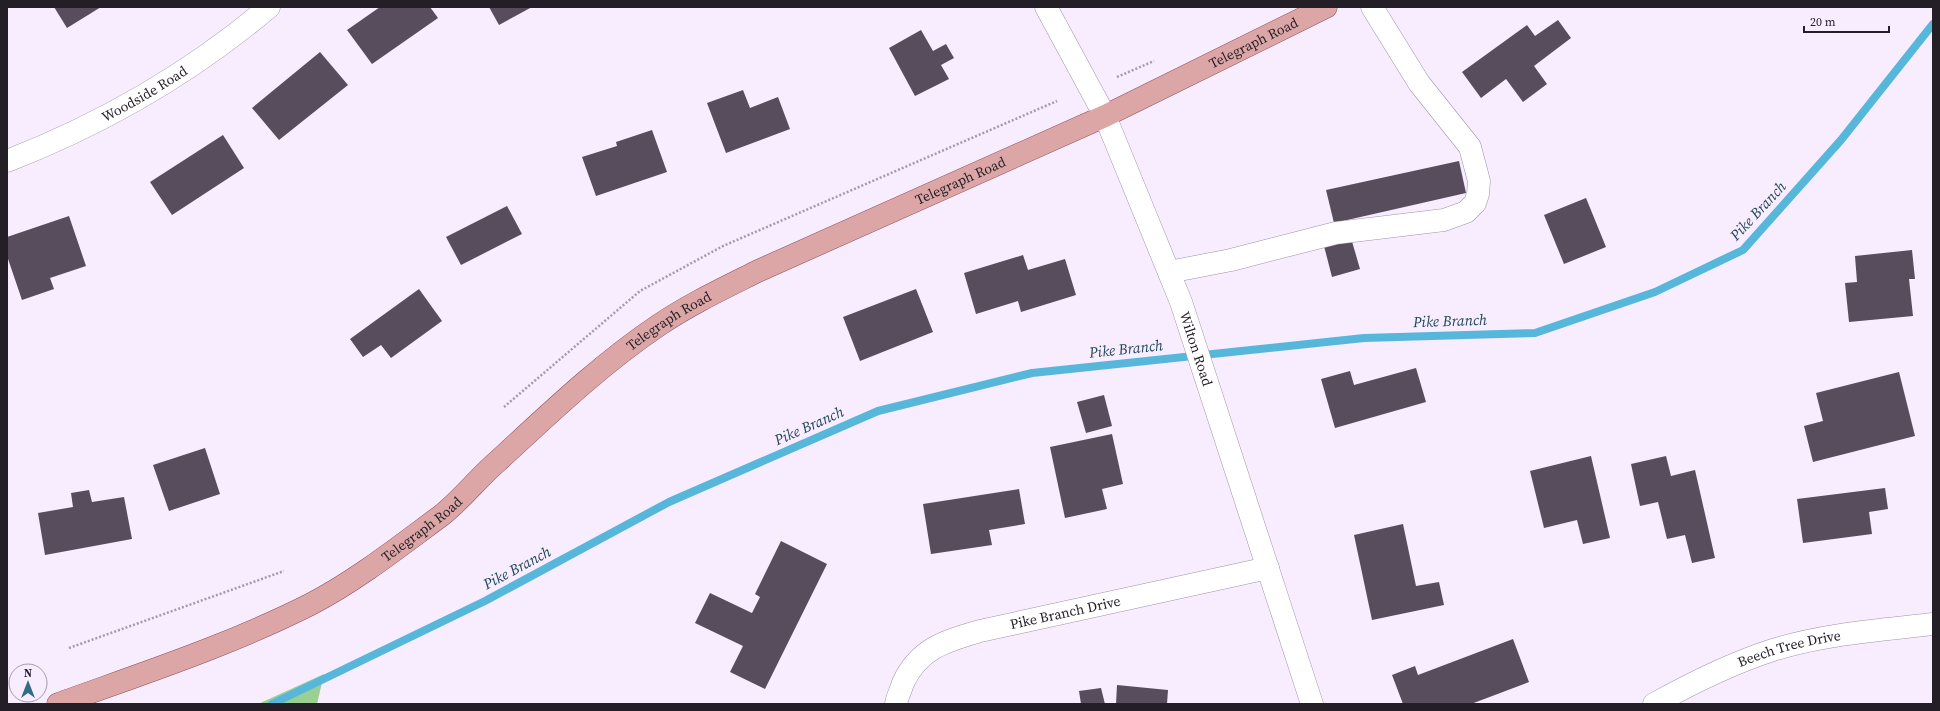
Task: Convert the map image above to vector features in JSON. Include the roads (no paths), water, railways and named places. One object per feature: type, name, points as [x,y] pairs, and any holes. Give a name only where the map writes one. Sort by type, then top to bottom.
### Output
[{"type":"main road","name":"Telegraph Road","points":[[58,704],[181,661],[262,628],[312,603],[356,577],[444,513],[497,461],[608,364],[658,325],[701,299],[758,271],[1105,116],[1326,7]]},
{"type":"street","name":"Woodside Road","points":[[7,161],[52,143],[129,105],[200,60],[237,34],[269,7]]},
{"type":"street","name":"Wilton Road","points":[[1046,7],[1105,116],[1188,324],[1312,704]]},
{"type":"street","points":[[1168,272],[1231,260],[1336,233],[1444,220],[1466,212],[1475,203],[1478,194],[1479,181],[1470,148],[1419,83],[1372,7]]},
{"type":"street","name":"Pike Branch Drive","points":[[896,704],[908,673],[919,659],[946,641],[980,631],[1268,568]]},
{"type":"street","name":"Beech Tree Drive","points":[[1654,704],[1691,683],[1775,649],[1870,631],[1933,624]]},
{"type":"waterway","name":"Pike Branch","points":[[272,704],[485,601],[669,502],[878,411],[1032,373],[1364,338],[1535,333],[1655,292],[1743,250],[1841,140],[1933,24]]}]
